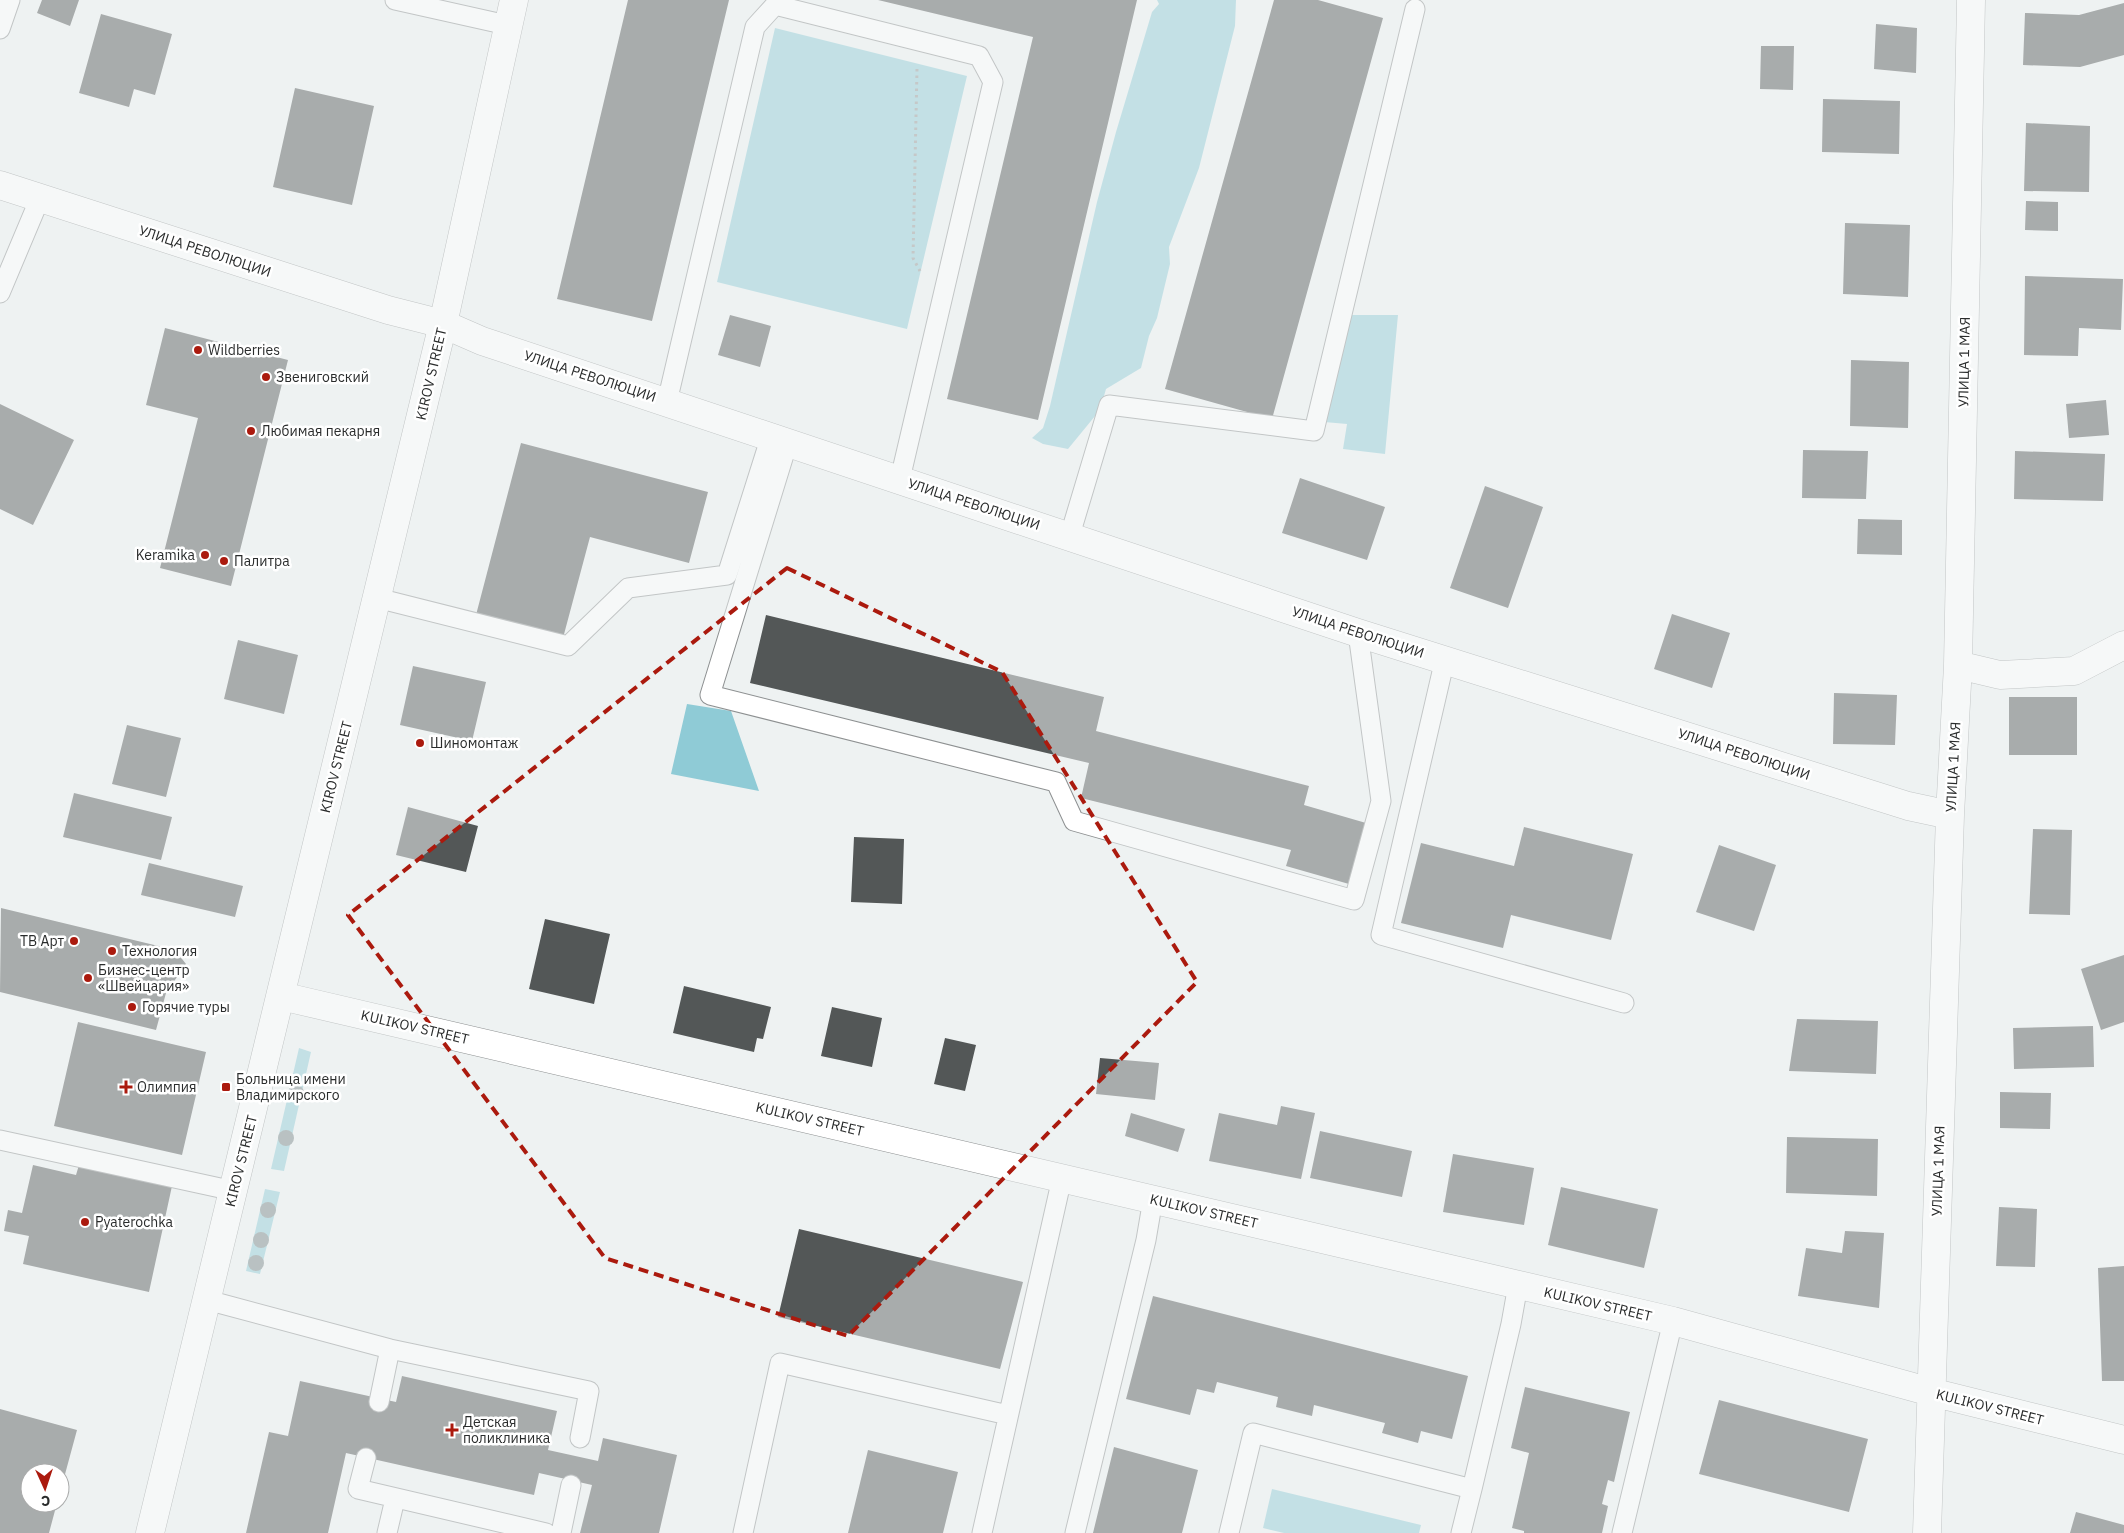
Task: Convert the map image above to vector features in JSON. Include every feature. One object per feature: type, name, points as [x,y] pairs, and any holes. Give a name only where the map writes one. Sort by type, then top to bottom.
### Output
[{"type":"street","name":"УЛИЦА 1 МАЯ","points":[[1927,1533],[1950,814],[1958,665],[1971,0]]},
{"type":"street","name":"KIROV STREET","points":[[150,1533],[442,324],[510,13]]},
{"type":"street","name":"УЛИЦА РЕВОЛЮЦИИ","points":[[0,185],[388,310],[442,324],[482,341],[1070,535],[1358,633],[1908,806],[1950,814]]},
{"type":"street","points":[[1958,665],[2000,675],[2074,671],[2124,645]]},
{"type":"street","name":"KULIKOV STREET","points":[[281,996],[1673,1321],[1931,1392],[2124,1440]]},
{"type":"lane","points":[[0,29],[10,0]]},
{"type":"lane","points":[[395,0],[510,13]]},
{"type":"lane","points":[[667,402],[755,27],[775,5],[980,56],[993,82],[900,479]]},
{"type":"lane","points":[[1070,535],[1109,405],[1314,431],[1415,8]]},
{"type":"lane","points":[[0,293],[40,198]]},
{"type":"lane","points":[[377,598],[568,646],[628,588],[727,575],[779,439]]},
{"type":"lane","points":[[779,439],[710,695],[1056,782],[1074,821],[1354,900],[1380,801],[1358,633]]},
{"type":"lane","points":[[1445,660],[1381,935],[1624,1003]]},
{"type":"lane","points":[[0,1140],[234,1191]]},
{"type":"lane","points":[[982,1533],[1062,1178]]},
{"type":"lane","points":[[1075,1533],[1146,1240],[1153,1199]]},
{"type":"lane","points":[[1461,1533],[1511,1324],[1518,1285]]},
{"type":"lane","points":[[207,1300],[390,1348],[589,1391],[580,1438]]},
{"type":"lane","points":[[1622,1533],[1673,1321]]},
{"type":"lane","points":[[380,1402],[390,1348]]},
{"type":"lane","points":[[743,1533],[780,1363],[1008,1415]]},
{"type":"lane","points":[[1229,1533],[1253,1433],[1472,1488]]},
{"type":"lane","points":[[366,1458],[358,1489],[546,1533]]},
{"type":"lane","points":[[561,1533],[571,1485]]},
{"type":"lane","points":[[387,1533],[395,1499]]},
{"type":"path","points":[[918,40],[913,258],[940,309]]},
{"type":"highlighted area","points":[[787,568],[1002,672],[1197,982],[848,1336],[605,1258],[348,915]]},
{"type":"shaded area","points":[[1157,0],[1236,0],[1235,26],[1199,168],[1169,247],[1170,264],[1157,318],[1149,336],[1141,368],[1106,389],[1100,410],[1068,449],[1043,444],[1032,438],[1043,428],[1050,406],[1097,202],[1152,12],[1159,4]]},
{"type":"shaded area","points":[[775,28],[967,76],[907,329],[717,282]]},
{"type":"shaded area","points":[[1347,315],[1398,315],[1385,454],[1343,449],[1347,424],[1324,422]]},
{"type":"shaded area","points":[[687,704],[731,711],[759,791],[671,774]]},
{"type":"shaded area","points":[[299,1048],[311,1052],[284,1171],[271,1169]]},
{"type":"shaded area","points":[[265,1189],[280,1192],[260,1274],[246,1271]]},
{"type":"shaded area","points":[[1272,1489],[1421,1525],[1419,1533],[1284,1533],[1263,1528]]},
{"type":"building","points":[[42,0],[79,0],[70,26],[37,13]]},
{"type":"building","points":[[628,0],[729,0],[652,321],[557,299]]},
{"type":"building","points":[[878,0],[1137,0],[1038,420],[947,399],[1033,37]]},
{"type":"building","points":[[1274,0],[1318,0],[1383,18],[1272,419],[1165,389]]},
{"type":"building","points":[[2124,3],[2124,55],[2080,67],[2023,65],[2025,13],[2079,15]]},
{"type":"building","points":[[101,14],[172,34],[155,95],[134,89],[129,107],[79,93]]},
{"type":"building","points":[[1876,24],[1917,28],[1916,73],[1874,69]]},
{"type":"building","points":[[1761,46],[1794,46],[1793,90],[1760,89]]},
{"type":"building","points":[[295,88],[374,106],[352,205],[273,187]]},
{"type":"building","points":[[1823,99],[1900,101],[1899,154],[1822,152]]},
{"type":"building","points":[[2026,123],[2090,126],[2089,192],[2024,191]]},
{"type":"building","points":[[2026,201],[2058,202],[2058,231],[2025,230]]},
{"type":"building","points":[[1845,223],[1910,225],[1908,297],[1843,294]]},
{"type":"building","points":[[2025,276],[2123,279],[2121,330],[2079,328],[2078,356],[2024,355]]},
{"type":"building","points":[[730,315],[771,326],[760,367],[718,355]]},
{"type":"building","points":[[165,328],[288,360],[231,586],[160,568],[198,418],[146,405]]},
{"type":"building","points":[[1851,360],[1909,362],[1908,428],[1850,426]]},
{"type":"building","points":[[2106,400],[2109,435],[2069,438],[2066,404]]},
{"type":"building","points":[[0,404],[74,440],[33,525],[0,509]]},
{"type":"building","points":[[521,443],[708,492],[689,563],[590,537],[563,638],[476,615]]},
{"type":"building","points":[[1803,450],[1868,451],[1866,499],[1802,498]]},
{"type":"building","points":[[2015,451],[2105,454],[2103,501],[2014,499]]},
{"type":"building","points":[[1300,478],[1385,507],[1367,560],[1282,533]]},
{"type":"building","points":[[1485,486],[1543,507],[1508,608],[1450,588]]},
{"type":"building","points":[[1858,519],[1902,520],[1902,555],[1857,554]]},
{"type":"building","points":[[1672,614],[1730,633],[1712,688],[1654,669]]},
{"type":"building","points":[[766,615],[1104,697],[1096,731],[1309,786],[1304,805],[1366,823],[1349,884],[1286,866],[1291,850],[1081,798],[1089,763],[750,683]]},
{"type":"building","points":[[238,640],[298,655],[284,714],[224,699]]},
{"type":"building","points":[[413,666],[486,682],[472,741],[400,725]]},
{"type":"building","points":[[1834,693],[1897,695],[1895,745],[1833,744]]},
{"type":"building","points":[[2009,697],[2077,697],[2077,755],[2009,755]]},
{"type":"building","points":[[127,725],[181,738],[166,797],[112,784]]},
{"type":"building","points":[[74,793],[172,817],[161,860],[63,837]]},
{"type":"building","points":[[408,807],[478,826],[466,872],[396,855]]},
{"type":"building","points":[[1524,827],[1633,854],[1611,940],[1511,915],[1503,948],[1401,923],[1421,843],[1514,866]]},
{"type":"building","points":[[2033,829],[2072,830],[2070,915],[2029,914]]},
{"type":"building","points":[[854,837],[904,839],[902,904],[851,902]]},
{"type":"building","points":[[1719,845],[1776,865],[1754,931],[1696,912]]},
{"type":"building","points":[[149,863],[243,886],[235,917],[141,895]]},
{"type":"building","name":"Бизнес-центр «Швейцария»","points":[[1,908],[175,950],[186,964],[166,993],[156,1030],[0,992]]},
{"type":"building","points":[[545,919],[610,934],[594,1004],[529,989]]},
{"type":"building","points":[[2124,955],[2124,1022],[2101,1030],[2081,969]]},
{"type":"building","points":[[684,986],[771,1007],[763,1039],[757,1038],[754,1052],[673,1033]]},
{"type":"building","points":[[832,1007],[882,1018],[872,1067],[821,1056]]},
{"type":"building","points":[[1797,1019],[1878,1021],[1876,1074],[1789,1071]]},
{"type":"building","points":[[78,1022],[206,1052],[182,1155],[54,1126]]},
{"type":"building","points":[[2093,1026],[2094,1067],[2014,1069],[2013,1028]]},
{"type":"building","points":[[945,1038],[976,1045],[965,1091],[934,1084]]},
{"type":"building","points":[[1100,1058],[1159,1063],[1155,1100],[1096,1094]]},
{"type":"building","points":[[2000,1092],[2051,1093],[2050,1129],[2000,1128]]},
{"type":"building","points":[[1281,1106],[1315,1113],[1301,1179],[1209,1161],[1219,1113],[1277,1125]]},
{"type":"building","points":[[1131,1113],[1185,1129],[1178,1152],[1125,1136]]},
{"type":"building","points":[[1320,1131],[1412,1151],[1402,1197],[1310,1178]]},
{"type":"building","points":[[1787,1137],[1878,1139],[1877,1196],[1786,1193]]},
{"type":"building","points":[[1453,1154],[1534,1168],[1524,1225],[1443,1212]]},
{"type":"building","name":"Pyaterochka","points":[[33,1165],[76,1175],[79,1165],[172,1186],[149,1292],[23,1264],[29,1236],[4,1231],[8,1210],[22,1213]]},
{"type":"building","points":[[1561,1187],[1658,1209],[1644,1268],[1548,1245]]},
{"type":"building","points":[[1999,1207],[2037,1209],[2035,1267],[1996,1266]]},
{"type":"building","points":[[799,1229],[1023,1282],[1000,1369],[778,1317]]},
{"type":"building","points":[[1845,1231],[1884,1233],[1879,1308],[1798,1296],[1806,1248],[1842,1253]]},
{"type":"building","points":[[2124,1266],[2124,1381],[2102,1381],[2098,1268]]},
{"type":"building","points":[[1153,1296],[1468,1376],[1452,1439],[1421,1431],[1418,1443],[1382,1433],[1385,1423],[1314,1405],[1312,1416],[1276,1407],[1278,1397],[1217,1382],[1214,1393],[1197,1389],[1190,1415],[1126,1399]]},
{"type":"building","points":[[402,1376],[557,1411],[548,1450],[598,1461],[603,1438],[677,1455],[659,1533],[580,1533],[592,1485],[539,1473],[534,1495],[346,1453],[328,1533],[246,1533],[269,1432],[288,1436],[300,1381],[396,1402]]},
{"type":"building","points":[[1525,1387],[1630,1412],[1614,1482],[1608,1480],[1602,1504],[1608,1506],[1602,1533],[1524,1533],[1524,1531],[1512,1528],[1529,1453],[1511,1448]]},
{"type":"building","points":[[1719,1400],[1868,1439],[1849,1512],[1699,1474]]},
{"type":"building","points":[[0,1409],[77,1430],[68,1463],[20,1463],[20,1513],[54,1513],[49,1533],[0,1533]]},
{"type":"building","points":[[1114,1447],[1198,1470],[1182,1533],[1093,1533]]},
{"type":"building","points":[[868,1450],[958,1472],[943,1533],[848,1533]]},
{"type":"building","points":[[2076,1512],[2124,1525],[2124,1533],[2070,1533]]},
{"type":"place","name":"Wildberries","points":[[198,350]]},
{"type":"place","name":"Звениговский","points":[[266,377]]},
{"type":"place","name":"Любимая пекарня","points":[[251,431]]},
{"type":"place","name":"Keramika","points":[[205,555]]},
{"type":"place","name":"Палитра","points":[[224,561]]},
{"type":"place","name":"Шиномонтаж","points":[[420,743]]},
{"type":"place","name":"ТВ Арт","points":[[74,941]]},
{"type":"place","name":"Технология","points":[[112,951]]},
{"type":"place","name":"Бизнес-центр «Швейцария»","points":[[88,978]]},
{"type":"place","name":"Горячие туры","points":[[132,1007]]},
{"type":"place","name":"Олимпия","points":[[126,1087]]},
{"type":"place","name":"Больница имени Владимирского","points":[[226,1087]]},
{"type":"place","name":"Pyaterochka","points":[[85,1222]]},
{"type":"place","name":"Детская поликлиника","points":[[452,1430]]}]
